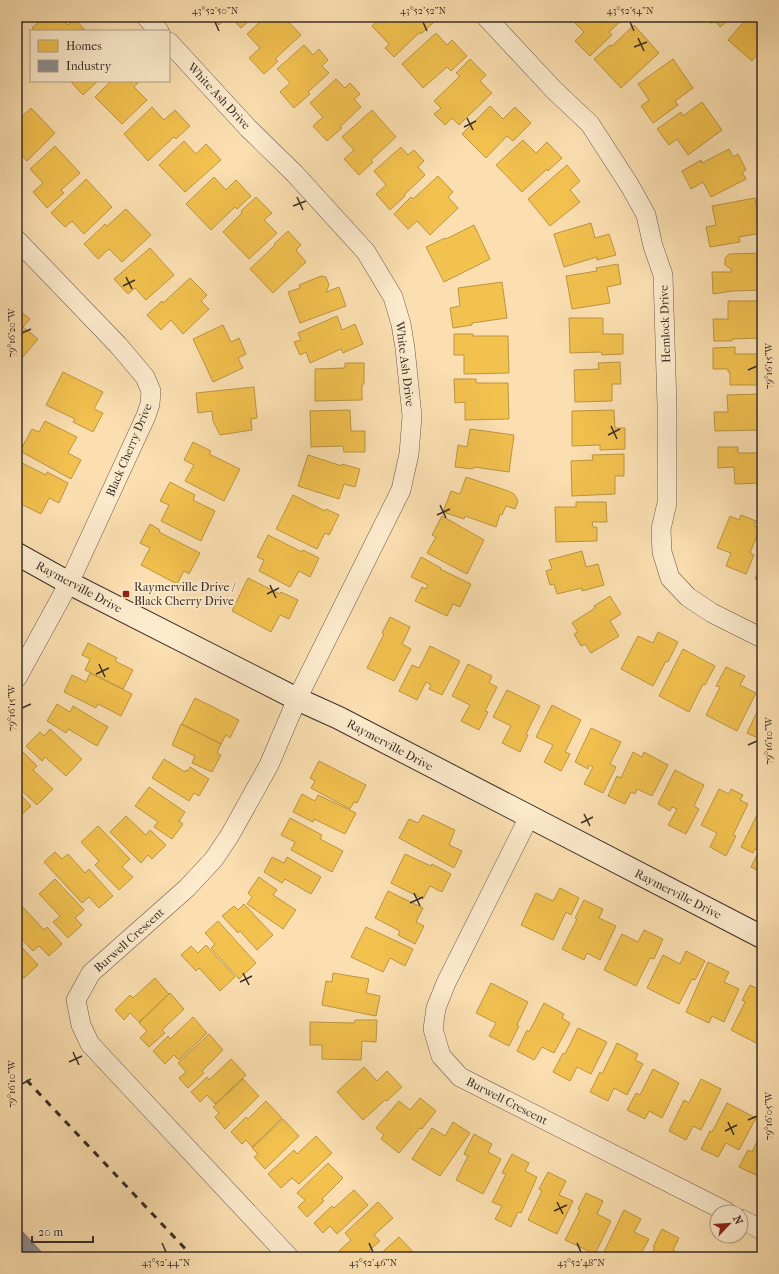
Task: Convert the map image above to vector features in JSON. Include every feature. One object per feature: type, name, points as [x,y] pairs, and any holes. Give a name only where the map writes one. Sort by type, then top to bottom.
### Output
[{"type":"street","points":[[146,17],[158,30]]},
{"type":"street","name":"Hemlock Drive","points":[[486,17],[554,90],[590,124],[630,186],[646,215],[653,246],[663,275],[667,406],[667,503],[661,529],[662,552],[670,578],[688,597],[712,613],[762,638]]},
{"type":"street","name":"White Ash Drive","points":[[170,43],[248,128],[295,174],[366,252],[393,297],[406,348],[412,416],[408,454],[401,490],[297,699]]},
{"type":"street","name":"Black Cherry Drive","points":[[17,240],[118,346],[145,377],[151,391],[150,404],[146,416],[69,583],[17,678]]},
{"type":"street","name":"Raymerville Drive","points":[[17,554],[69,583],[297,699],[339,718],[762,937]]},
{"type":"street","name":"Burwell Crescent","points":[[289,1257],[90,1044],[81,1025],[76,1000],[91,973],[187,888],[214,859],[244,813],[269,765],[297,699]]},
{"type":"street","name":"Burwell Crescent","points":[[529,817],[446,984],[436,1008],[433,1029],[441,1056],[460,1077],[711,1204]]},
{"type":"street","points":[[749,1223],[762,1230]]},
{"type":"building: Homes","points":[[17,17],[29,17],[19,27],[17,25]]},
{"type":"building: Homes","points":[[44,17],[70,17],[65,22],[68,25],[75,19],[85,30],[35,30],[32,28]]},
{"type":"building: Homes","points":[[211,17],[228,17],[219,25]]},
{"type":"building: Homes","points":[[230,17],[253,17],[241,28]]},
{"type":"building: Homes","points":[[265,17],[284,17],[301,35],[275,59],[278,61],[264,74],[249,58],[260,48],[247,34]]},
{"type":"building: Homes","points":[[382,17],[430,17],[434,22],[421,34],[420,32],[394,57],[385,48],[389,44],[372,26]]},
{"type":"building: Homes","points":[[576,17],[625,17],[609,32],[612,35],[590,56],[575,41],[584,32],[572,20]]},
{"type":"building: Homes","points":[[705,17],[732,17],[720,27],[716,22],[710,23]]},
{"type":"building: Homes","points":[[748,17],[762,17],[762,50],[752,61],[728,40]]},
{"type":"building: Homes","points":[[634,25],[659,53],[621,88],[594,59],[610,45],[612,46]]},
{"type":"building: Homes","points":[[436,33],[447,45],[452,40],[467,56],[451,71],[447,67],[423,88],[402,64]]},
{"type":"building: Homes","points":[[304,45],[313,55],[319,49],[328,60],[322,66],[329,73],[308,92],[310,94],[294,108],[280,92],[290,83],[277,69]]},
{"type":"building: Homes","points":[[470,59],[486,75],[480,81],[492,93],[459,125],[452,118],[445,125],[434,114],[441,108],[434,101],[460,76],[456,73]]},
{"type":"building: Homes","points":[[673,59],[693,88],[675,101],[678,105],[653,123],[641,106],[649,100],[638,84]]},
{"type":"building: Homes","points":[[336,79],[345,88],[350,83],[360,94],[354,99],[361,107],[340,127],[342,128],[327,141],[313,126],[323,117],[310,103]]},
{"type":"building: Homes","points":[[71,82],[97,82],[83,95]]},
{"type":"building: Homes","points":[[110,82],[139,82],[134,87],[147,100],[122,124],[95,97]]},
{"type":"building: Homes","points":[[17,96],[22,102],[17,107]]},
{"type":"building: Homes","points":[[702,102],[722,130],[688,155],[677,139],[669,145],[657,129],[681,112],[683,116]]},
{"type":"building: Homes","points":[[490,106],[503,119],[515,107],[531,123],[513,141],[507,136],[486,158],[462,134]]},
{"type":"building: Homes","points":[[152,107],[164,120],[175,110],[190,126],[176,139],[174,137],[148,161],[124,134]]},
{"type":"building: Homes","points":[[31,108],[55,133],[27,161],[17,150],[17,121]]},
{"type":"building: Homes","points":[[372,110],[396,137],[371,160],[373,162],[359,175],[344,159],[354,150],[342,137]]},
{"type":"building: Homes","points":[[523,140],[536,153],[547,142],[562,158],[548,171],[547,169],[522,192],[496,165]]},
{"type":"building: Homes","points":[[184,141],[196,154],[206,144],[221,160],[185,192],[159,165]]},
{"type":"building: Homes","points":[[55,146],[80,173],[61,190],[64,193],[47,208],[33,192],[43,183],[30,169]]},
{"type":"building: Homes","points":[[401,147],[408,155],[414,150],[424,161],[418,167],[425,175],[390,210],[376,194],[386,185],[374,171]]},
{"type":"building: Homes","points":[[729,149],[733,157],[738,154],[746,170],[742,172],[746,179],[711,197],[703,182],[691,189],[682,171],[701,160],[702,163]]},
{"type":"building: Homes","points":[[567,165],[580,181],[570,190],[580,202],[550,226],[528,199]]},
{"type":"building: Homes","points":[[438,176],[453,192],[448,197],[458,208],[430,235],[417,221],[408,229],[394,214],[411,197],[413,199]]},
{"type":"building: Homes","points":[[214,177],[226,190],[236,180],[251,196],[237,209],[235,207],[211,230],[186,204]]},
{"type":"building: Homes","points":[[86,179],[112,207],[84,234],[72,221],[65,227],[51,213]]},
{"type":"building: Homes","points":[[256,197],[272,213],[264,220],[277,233],[249,259],[223,232],[242,213],[241,211]]},
{"type":"building: Homes","points":[[755,198],[761,233],[739,237],[740,242],[710,247],[706,227],[716,225],[712,206]]},
{"type":"building: Homes","points":[[126,209],[151,235],[122,262],[109,249],[98,259],[84,244],[105,224],[107,226]]},
{"type":"building: Homes","points":[[591,223],[595,238],[609,234],[616,255],[597,260],[597,257],[564,267],[554,234]]},
{"type":"building: Homes","points":[[474,225],[490,259],[444,282],[426,247]]},
{"type":"building: Homes","points":[[288,231],[301,245],[296,250],[306,262],[273,293],[250,269]]},
{"type":"building: Homes","points":[[150,248],[174,275],[146,300],[135,288],[128,294],[114,279]]},
{"type":"building: Homes","points":[[761,253],[762,290],[732,291],[713,294],[712,272],[732,272],[731,269],[725,265],[725,258],[729,254]]},
{"type":"building: Homes","points":[[618,264],[621,284],[607,287],[610,303],[572,309],[566,276],[597,271],[596,268]]},
{"type":"building: Homes","points":[[321,276],[326,277],[329,285],[326,292],[339,287],[346,306],[300,323],[288,292],[300,288],[299,285]]},
{"type":"building: Homes","points":[[190,278],[207,295],[201,301],[209,309],[183,334],[171,320],[161,330],[147,315],[162,301],[163,303]]},
{"type":"building: Homes","points":[[502,282],[507,318],[472,323],[472,325],[453,328],[450,308],[460,306],[458,288]]},
{"type":"building: Homes","points":[[728,301],[761,301],[762,327],[760,327],[760,338],[714,341],[713,319],[728,319]]},
{"type":"building: Homes","points":[[17,309],[30,319],[23,327],[38,339],[17,364]]},
{"type":"building: Homes","points":[[337,316],[342,330],[355,324],[363,344],[343,353],[341,349],[310,363],[306,352],[300,355],[294,342],[301,340],[298,333]]},
{"type":"building: Homes","points":[[569,318],[603,318],[603,334],[623,334],[623,354],[602,355],[601,352],[570,353]]},
{"type":"building: Homes","points":[[223,325],[231,342],[239,338],[246,354],[238,358],[243,368],[213,382],[193,339]]},
{"type":"building: Homes","points":[[454,334],[473,334],[473,336],[508,336],[509,373],[464,374],[464,355],[454,355]]},
{"type":"building: Homes","points":[[735,347],[735,354],[762,354],[762,385],[730,385],[730,372],[728,372],[728,369],[713,369],[713,348]]},
{"type":"building: Homes","points":[[620,362],[621,384],[612,384],[612,401],[575,402],[574,370],[599,369],[598,363]]},
{"type":"building: Homes","points":[[345,363],[364,363],[362,400],[315,401],[315,369],[345,368]]},
{"type":"building: Homes","points":[[63,372],[103,392],[94,409],[103,413],[93,432],[73,422],[75,419],[46,405]]},
{"type":"building: Homes","points":[[454,379],[476,379],[476,383],[508,383],[509,419],[465,420],[465,402],[455,403]]},
{"type":"building: Homes","points":[[254,387],[257,418],[251,419],[252,430],[220,435],[213,421],[212,411],[198,413],[196,393]]},
{"type":"building: Homes","points":[[761,394],[762,430],[715,431],[714,412],[728,412],[727,395]]},
{"type":"building: Homes","points":[[350,410],[351,431],[365,431],[365,452],[344,452],[343,446],[311,447],[310,411]]},
{"type":"building: Homes","points":[[614,410],[615,428],[625,428],[625,449],[600,450],[600,445],[572,446],[572,411]]},
{"type":"building: Homes","points":[[45,421],[77,437],[68,453],[81,460],[71,479],[20,451],[32,429],[39,432]]},
{"type":"building: Homes","points":[[470,429],[514,435],[509,472],[474,467],[473,469],[455,467],[458,445],[467,447]]},
{"type":"building: Homes","points":[[193,442],[211,451],[209,454],[240,469],[224,501],[185,481],[194,465],[184,460]]},
{"type":"building: Homes","points":[[718,447],[738,447],[738,453],[762,453],[762,483],[735,484],[734,467],[718,468]]},
{"type":"building: Homes","points":[[624,454],[624,476],[615,476],[615,494],[572,496],[571,461],[593,460],[592,455]]},
{"type":"building: Homes","points":[[308,455],[342,466],[342,464],[360,469],[355,487],[344,484],[339,499],[298,486]]},
{"type":"building: Homes","points":[[18,461],[46,475],[47,472],[68,483],[59,503],[49,498],[41,514],[17,502]]},
{"type":"building: Homes","points":[[466,477],[514,494],[518,501],[515,509],[506,506],[502,515],[500,514],[496,527],[465,516],[464,519],[443,512],[451,491],[460,494]]},
{"type":"building: Homes","points":[[170,482],[195,495],[193,500],[215,511],[201,541],[161,521],[169,505],[160,501]]},
{"type":"building: Homes","points":[[293,495],[325,511],[326,509],[339,515],[329,535],[325,533],[317,549],[276,529]]},
{"type":"building: Homes","points":[[576,502],[606,502],[607,522],[592,522],[593,527],[597,527],[597,541],[556,542],[555,507],[576,507]]},
{"type":"building: Homes","points":[[741,515],[756,521],[754,526],[760,528],[750,553],[754,555],[746,574],[726,566],[731,553],[717,548],[730,516],[739,520]]},
{"type":"building: Homes","points":[[442,516],[484,540],[467,574],[427,553],[436,537],[432,535]]},
{"type":"building: Homes","points":[[150,524],[160,530],[159,532],[200,553],[189,574],[184,571],[177,584],[141,565],[150,548],[140,543]]},
{"type":"building: Homes","points":[[268,535],[302,552],[303,550],[319,558],[310,577],[299,571],[290,587],[259,571],[264,560],[257,557]]},
{"type":"building: Homes","points":[[582,551],[586,567],[598,564],[604,585],[582,591],[582,588],[557,594],[554,584],[550,585],[546,571],[552,569],[549,560]]},
{"type":"building: Homes","points":[[421,557],[441,568],[440,569],[471,584],[460,607],[453,604],[447,616],[415,601],[422,587],[426,589],[428,585],[411,577]]},
{"type":"building: Homes","points":[[762,562],[762,582],[755,579]]},
{"type":"building: Homes","points":[[248,578],[280,594],[281,592],[298,600],[289,619],[280,615],[271,632],[232,611]]},
{"type":"building: Homes","points":[[610,596],[621,614],[610,621],[619,636],[591,653],[585,644],[581,646],[574,634],[578,632],[572,623]]},
{"type":"building: Homes","points":[[390,617],[410,627],[402,644],[411,649],[394,681],[367,668],[384,634],[382,633]]},
{"type":"building: Homes","points":[[658,632],[678,642],[653,686],[621,669],[638,636],[653,643]]},
{"type":"building: Homes","points":[[88,643],[117,658],[115,661],[133,670],[123,689],[85,670],[90,659],[82,655]]},
{"type":"building: Homes","points":[[430,646],[460,661],[442,695],[429,689],[431,685],[426,682],[417,700],[399,691],[412,665],[419,668]]},
{"type":"building: Homes","points":[[683,649],[715,666],[705,685],[703,684],[689,712],[659,696]]},
{"type":"building: Homes","points":[[468,664],[492,676],[489,683],[497,687],[485,711],[488,712],[479,730],[461,721],[470,705],[452,696]]},
{"type":"building: Homes","points":[[726,667],[745,676],[740,685],[756,693],[737,731],[706,715],[720,687],[716,686]]},
{"type":"building: Homes","points":[[90,673],[132,694],[121,716],[98,704],[96,708],[64,692],[72,675],[86,682]]},
{"type":"building: Homes","points":[[507,690],[540,706],[526,734],[528,735],[520,752],[502,743],[511,726],[493,717]]},
{"type":"building: Homes","points":[[195,698],[239,720],[230,738],[226,735],[221,744],[182,724]]},
{"type":"building: Homes","points":[[762,701],[762,740],[747,733]]},
{"type":"building: Homes","points":[[57,704],[70,712],[73,706],[108,727],[97,746],[68,729],[66,733],[47,721]]},
{"type":"building: Homes","points":[[552,705],[581,720],[565,752],[570,754],[561,771],[544,762],[553,745],[536,737]]},
{"type":"building: Homes","points":[[181,724],[221,744],[217,753],[221,755],[212,772],[192,763],[195,756],[172,745]]},
{"type":"building: Homes","points":[[591,728],[621,742],[610,764],[616,767],[603,793],[584,784],[593,767],[589,765],[588,769],[575,762]]},
{"type":"building: Homes","points":[[50,729],[82,759],[66,776],[45,757],[42,761],[26,746],[40,732],[44,736]]},
{"type":"building: Homes","points":[[21,750],[37,766],[33,770],[53,789],[37,805],[17,786],[17,755]]},
{"type":"building: Homes","points":[[633,752],[642,757],[644,752],[668,765],[652,796],[637,789],[635,794],[631,792],[625,804],[608,796],[617,776],[621,778]]},
{"type":"building: Homes","points":[[164,759],[185,772],[186,770],[188,771],[190,767],[209,779],[199,796],[194,793],[189,801],[152,778]]},
{"type":"building: Homes","points":[[319,761],[366,785],[357,803],[354,802],[350,809],[311,788],[315,781],[310,778]]},
{"type":"building: Homes","points":[[675,770],[704,785],[694,806],[699,809],[686,834],[668,825],[677,809],[672,807],[670,811],[658,804]]},
{"type":"building: Homes","points":[[149,787],[185,812],[179,821],[183,824],[172,839],[154,827],[158,822],[135,806]]},
{"type":"building: Homes","points":[[719,789],[729,794],[731,789],[743,795],[740,800],[748,804],[733,835],[736,836],[726,856],[710,847],[717,833],[701,825]]},
{"type":"building: Homes","points":[[17,791],[31,806],[17,819]]},
{"type":"building: Homes","points":[[302,794],[315,801],[318,795],[356,813],[345,834],[314,819],[313,822],[293,812]]},
{"type":"building: Homes","points":[[758,813],[762,815],[762,873],[751,867],[759,851],[755,849],[753,853],[741,847]]},
{"type":"building: Homes","points":[[423,815],[455,830],[449,845],[462,851],[454,868],[399,838],[409,819],[418,823]]},
{"type":"building: Homes","points":[[126,816],[146,835],[150,830],[166,845],[152,859],[148,855],[141,863],[110,832]]},
{"type":"building: Homes","points":[[290,818],[322,835],[320,839],[343,851],[332,872],[291,850],[295,842],[281,835]]},
{"type":"building: Homes","points":[[98,826],[130,859],[122,867],[133,877],[119,890],[95,865],[99,861],[81,842]]},
{"type":"building: Homes","points":[[55,852],[62,859],[68,854],[85,873],[89,869],[113,896],[99,908],[89,897],[82,903],[44,862]]},
{"type":"building: Homes","points":[[405,854],[431,866],[432,864],[451,874],[442,892],[430,886],[423,899],[391,883]]},
{"type":"building: Homes","points":[[272,857],[284,863],[287,857],[321,877],[311,894],[285,879],[282,883],[264,872]]},
{"type":"building: Homes","points":[[259,877],[277,890],[273,895],[296,910],[283,929],[247,904],[252,897],[248,893]]},
{"type":"building: Homes","points":[[55,879],[84,910],[75,918],[82,925],[68,938],[53,922],[60,916],[39,894]]},
{"type":"building: Homes","points":[[560,888],[579,898],[571,915],[566,912],[553,940],[521,925],[536,893],[553,901]]},
{"type":"building: Homes","points":[[388,891],[423,908],[416,922],[424,926],[415,944],[398,935],[400,931],[375,918]]},
{"type":"building: Homes","points":[[584,900],[603,909],[599,918],[616,926],[600,960],[587,953],[584,960],[562,949],[577,919],[575,918]]},
{"type":"building: Homes","points":[[244,904],[273,935],[257,950],[240,931],[238,933],[222,916],[234,906],[238,910]]},
{"type":"building: Homes","points":[[21,905],[44,930],[47,927],[62,944],[49,956],[39,946],[33,951],[17,934],[17,909]]},
{"type":"building: Homes","points":[[218,921],[256,963],[239,979],[211,948],[215,944],[205,933]]},
{"type":"building: Homes","points":[[366,927],[413,949],[405,966],[390,958],[383,972],[351,957]]},
{"type":"building: Homes","points":[[644,930],[663,939],[654,959],[650,958],[636,986],[604,970],[622,934],[638,942]]},
{"type":"building: Homes","points":[[17,942],[38,965],[24,978],[17,971]]},
{"type":"building: Homes","points":[[206,945],[235,977],[220,991],[199,968],[196,971],[181,955],[191,946],[198,953]]},
{"type":"building: Homes","points":[[686,951],[705,961],[695,980],[692,979],[679,1004],[647,988],[663,955],[680,964]]},
{"type":"building: Homes","points":[[708,962],[729,972],[724,982],[739,989],[724,1022],[712,1016],[709,1023],[686,1012]]},
{"type":"building: Homes","points":[[333,973],[369,979],[366,993],[380,996],[376,1016],[322,1005],[326,981],[332,982]]},
{"type":"building: Homes","points":[[155,978],[169,994],[139,1022],[130,1013],[124,1020],[115,1010],[130,995],[133,998]]},
{"type":"building: Homes","points":[[491,983],[528,1002],[517,1025],[519,1026],[509,1046],[489,1036],[496,1023],[476,1013]]},
{"type":"building: Homes","points":[[750,985],[762,991],[762,1046],[731,1030],[745,1002],[742,1000]]},
{"type":"building: Homes","points":[[170,993],[184,1009],[162,1030],[165,1033],[149,1047],[140,1038],[147,1031],[139,1023]]},
{"type":"building: Homes","points":[[544,1003],[564,1014],[562,1018],[570,1023],[554,1053],[542,1047],[534,1060],[517,1051],[527,1030],[529,1032]]},
{"type":"building: Homes","points":[[193,1017],[207,1033],[179,1060],[174,1055],[165,1064],[153,1051],[168,1036],[170,1039]]},
{"type":"building: Homes","points":[[355,1020],[377,1020],[376,1042],[362,1041],[361,1060],[322,1059],[322,1045],[310,1045],[310,1022],[354,1023]]},
{"type":"building: Homes","points":[[578,1028],[607,1042],[591,1074],[577,1067],[570,1081],[553,1072],[563,1053],[565,1054]]},
{"type":"building: Homes","points":[[209,1034],[223,1050],[202,1071],[204,1073],[188,1088],[179,1078],[186,1072],[178,1063]]},
{"type":"building: Homes","points":[[617,1043],[638,1054],[635,1060],[643,1064],[627,1095],[614,1088],[608,1101],[590,1092],[600,1072],[602,1074]]},
{"type":"building: Homes","points":[[231,1059],[246,1075],[215,1104],[207,1095],[200,1102],[191,1092],[207,1077],[209,1080]]},
{"type":"building: Homes","points":[[364,1067],[377,1081],[387,1071],[402,1087],[363,1120],[337,1092]]},
{"type":"building: Homes","points":[[653,1069],[679,1083],[662,1118],[649,1111],[645,1119],[627,1110],[636,1093],[640,1095]]},
{"type":"building: Homes","points":[[243,1079],[259,1096],[225,1129],[215,1117],[219,1113],[213,1107]]},
{"type":"building: Homes","points":[[701,1079],[721,1089],[701,1130],[693,1126],[686,1140],[669,1131],[684,1100],[689,1103]]},
{"type":"building: Homes","points":[[420,1098],[436,1111],[422,1129],[420,1128],[399,1153],[381,1139],[384,1135],[376,1128],[399,1101],[410,1110]]},
{"type":"building: Homes","points":[[266,1101],[282,1118],[252,1147],[246,1140],[242,1144],[231,1132],[246,1117],[248,1119]]},
{"type":"building: Homes","points":[[727,1103],[756,1118],[739,1150],[726,1143],[718,1157],[701,1149],[710,1131],[712,1132]]},
{"type":"building: Homes","points":[[283,1119],[299,1136],[265,1169],[254,1157],[258,1154],[252,1148]]},
{"type":"building: Homes","points":[[453,1122],[470,1133],[440,1176],[412,1159],[432,1128],[445,1136]]},
{"type":"building: Homes","points":[[762,1131],[762,1168],[758,1176],[739,1167],[748,1150],[752,1152]]},
{"type":"building: Homes","points":[[474,1134],[492,1144],[488,1152],[501,1159],[483,1194],[456,1180],[468,1156],[464,1154]]},
{"type":"building: Homes","points":[[316,1136],[332,1153],[299,1184],[292,1178],[281,1188],[268,1174],[294,1150],[297,1154]]},
{"type":"building: Homes","points":[[512,1154],[529,1163],[525,1171],[537,1177],[521,1213],[518,1212],[511,1227],[495,1219],[502,1206],[492,1202],[506,1174],[502,1173]]},
{"type":"building: Homes","points":[[328,1163],[343,1178],[322,1199],[324,1201],[307,1217],[298,1207],[305,1200],[297,1193]]},
{"type":"building: Homes","points":[[548,1172],[566,1181],[559,1195],[573,1201],[557,1234],[528,1220],[542,1191],[539,1189]]},
{"type":"building: Homes","points":[[354,1190],[368,1205],[337,1234],[330,1226],[323,1233],[314,1223],[332,1206],[334,1208]]},
{"type":"building: Homes","points":[[586,1193],[603,1201],[597,1214],[611,1221],[595,1254],[565,1240],[580,1210],[578,1209]]},
{"type":"building: Homes","points":[[378,1202],[393,1218],[374,1235],[380,1241],[362,1257],[345,1257],[339,1251],[351,1240],[345,1233]]},
{"type":"building: Homes","points":[[624,1210],[641,1219],[634,1232],[649,1239],[639,1257],[603,1257],[602,1256]]},
{"type":"building: Homes","points":[[662,1229],[679,1238],[673,1250],[684,1256],[683,1257],[650,1257]]},
{"type":"building: Homes","points":[[399,1237],[414,1253],[409,1257],[377,1257]]},
{"type":"building: Industry","points":[[17,1226],[46,1257],[17,1257]]},
{"type":"railway","points":[[17,1070],[193,1257]]},
{"type":"place","name":"Raymerville Drive / Black Cherry Drive","points":[[126,594]]}]
